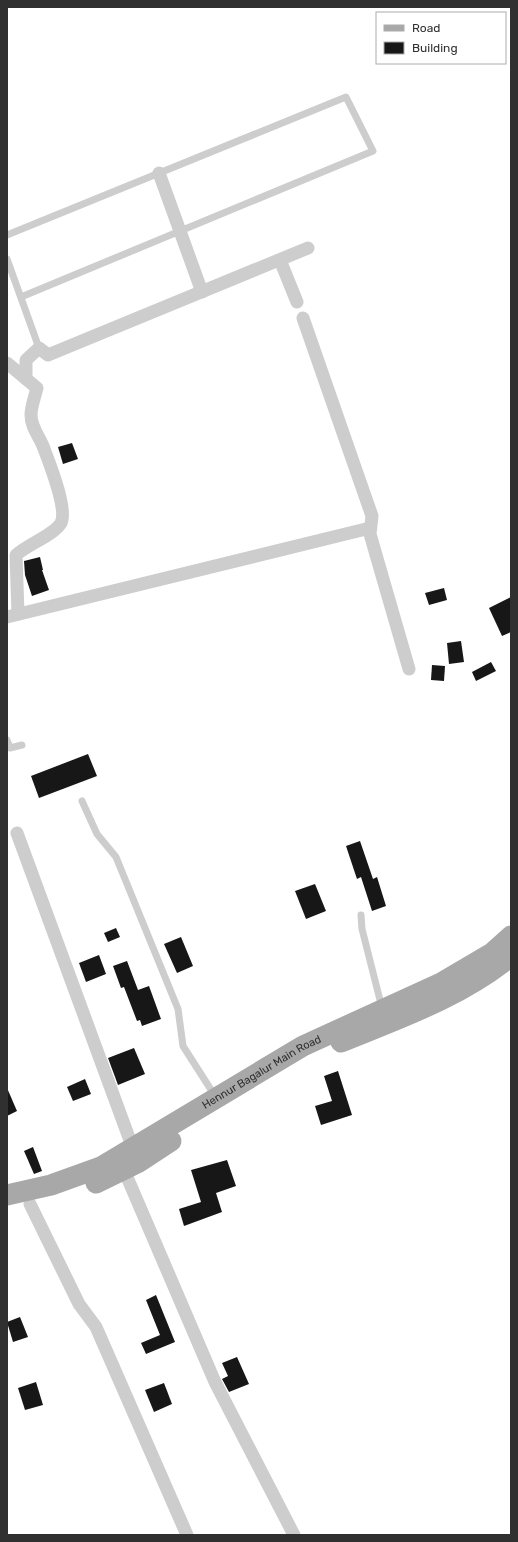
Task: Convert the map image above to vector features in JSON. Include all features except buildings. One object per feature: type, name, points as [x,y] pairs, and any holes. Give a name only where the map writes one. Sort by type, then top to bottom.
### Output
[{"type":"main road","name":"Hennur Bagalur Main Road","points":[[7,1195],[51,1185],[101,1167],[129,1160],[216,1098],[303,1046],[382,1008],[441,983],[492,953],[511,936]]},
{"type":"main road","name":"Hennur Bagalur Main Road","points":[[7,1208],[47,1201],[85,1188],[129,1160],[288,1067],[340,1042],[422,1009],[467,987],[511,956]]},
{"type":"street","points":[[159,173],[179,232],[202,292]]},
{"type":"street","points":[[26,379],[26,360],[39,348],[48,355],[308,248]]},
{"type":"street","points":[[280,260],[297,302]]},
{"type":"street","points":[[303,318],[372,516],[370,528],[372,544],[409,669]]},
{"type":"street","points":[[7,363],[37,388],[31,415],[36,435],[42,445],[63,507],[61,522],[53,532],[26,546],[16,555],[12,615],[370,528]]},
{"type":"street","points":[[17,833],[129,1160],[215,1382],[294,1535]]},
{"type":"street","points":[[30,1204],[79,1304],[96,1328],[187,1535]]},
{"type":"lane","points":[[7,235],[346,97],[373,151],[21,297]]},
{"type":"lane","points":[[7,259],[39,348]]},
{"type":"lane","points":[[7,740],[10,748],[22,745]]},
{"type":"lane","points":[[82,802],[97,834],[116,858],[122,872],[178,1009],[183,1046],[216,1098]]},
{"type":"lane","points":[[361,915],[362,929],[382,1008]]}]
